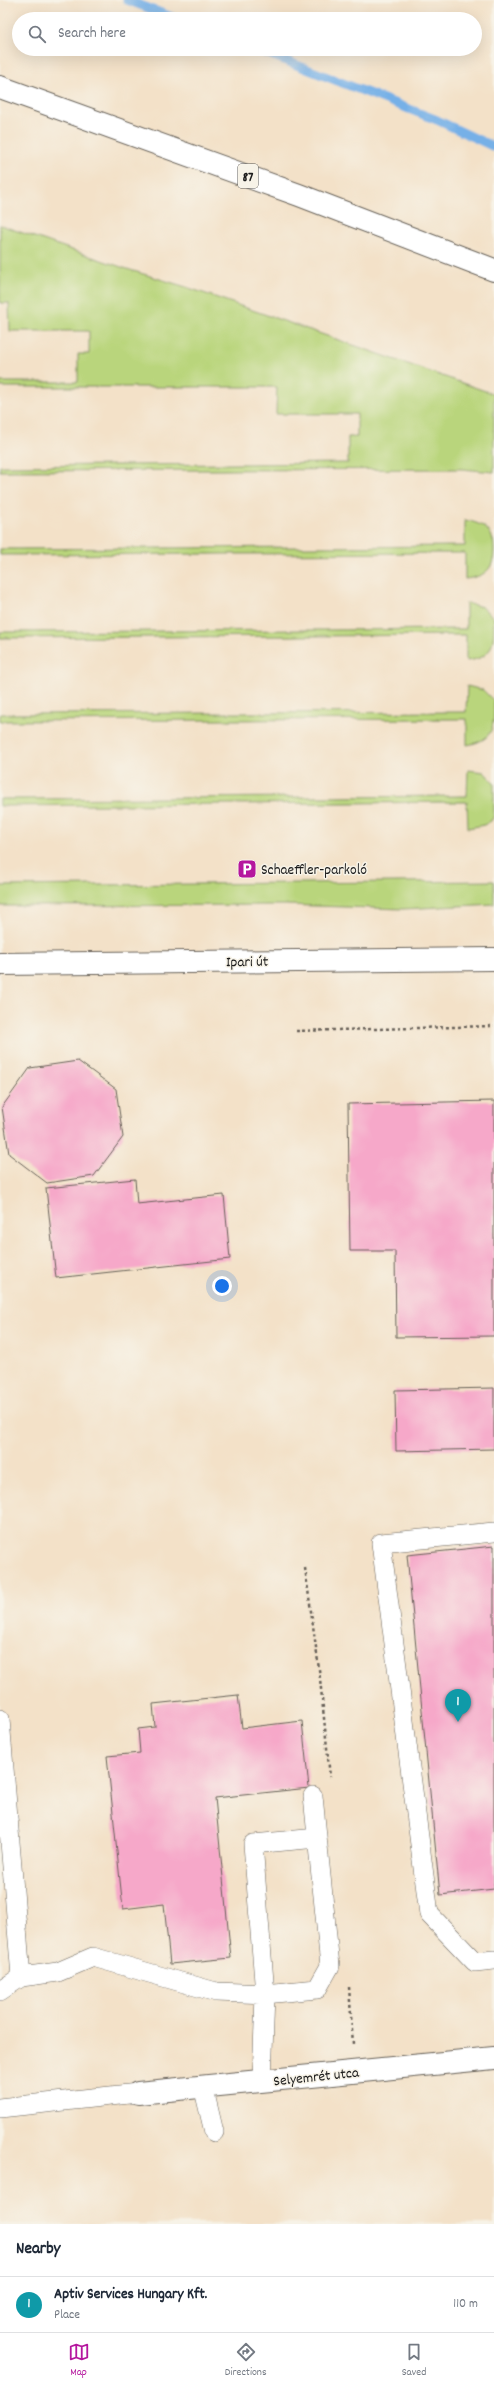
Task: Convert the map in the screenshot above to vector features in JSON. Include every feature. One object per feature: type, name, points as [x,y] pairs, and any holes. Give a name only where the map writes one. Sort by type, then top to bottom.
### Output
[{"type":"street","name":"87","points":[[0,88],[299,194],[494,270]]},
{"type":"street","name":"Ipari út","points":[[0,964],[494,959]]},
{"type":"street","name":"Selyemrét utca","points":[[138,2093],[494,2058]]},
{"type":"lane","points":[[494,1532],[381,1543],[429,1914],[475,1962],[494,1960]]},
{"type":"lane","points":[[0,1719],[21,1977]]},
{"type":"lane","points":[[0,1991],[21,1977],[58,1972],[93,1957],[216,1992],[265,1994],[317,1989],[330,1966],[313,1796]]},
{"type":"lane","points":[[262,2082],[265,1994],[252,1844],[317,1838]]},
{"type":"lane","points":[[203,2086],[214,2132]]},
{"type":"lane","points":[[0,2108],[138,2093]]},
{"type":"path","points":[[296,1032],[494,1026]]},
{"type":"green space","points":[[0,225],[127,269],[186,287],[494,394],[494,472],[462,469],[0,471],[0,466],[348,463],[348,437],[357,437],[357,414],[276,414],[277,387],[0,387],[0,382],[78,382],[78,354],[89,354],[89,331],[10,331],[9,303],[0,303]]},
{"type":"green space","points":[[465,520],[483,526],[487,529],[494,543],[494,557],[487,571],[478,576],[465,579],[465,553],[0,555],[0,549],[465,546]]},
{"type":"green space","points":[[466,603],[482,607],[494,618],[494,635],[493,642],[487,653],[482,657],[466,661],[466,635],[0,638],[0,632],[466,629]]},
{"type":"green space","points":[[467,686],[483,690],[494,701],[494,719],[491,731],[483,740],[467,745],[467,719],[0,721],[0,714],[466,712]]},
{"type":"green space","points":[[468,770],[484,772],[494,783],[494,816],[491,821],[484,825],[468,828],[467,802],[0,806],[0,799],[467,796]]},
{"type":"green space","points":[[494,881],[494,904],[403,909],[286,905],[0,906],[0,886]]},
{"type":"building","points":[[78,1061],[116,1089],[123,1137],[94,1176],[47,1183],[9,1154],[2,1107],[30,1068]]},
{"type":"building","points":[[494,1101],[494,1336],[396,1337],[395,1251],[350,1251],[348,1104]]},
{"type":"building","points":[[135,1179],[137,1204],[224,1195],[230,1259],[56,1278],[46,1188]]},
{"type":"building","points":[[494,1388],[494,1449],[396,1451],[395,1390]]},
{"type":"building","points":[[494,1546],[494,1889],[440,1895],[407,1555]]},
{"type":"building","points":[[238,1695],[242,1728],[302,1721],[309,1788],[215,1798],[231,1958],[170,1964],[164,1904],[123,1909],[107,1756],[140,1753],[138,1729],[155,1727],[153,1704]]},
{"type":"waterway","points":[[127,0],[159,12]]},
{"type":"waterway","points":[[274,56],[437,120],[494,147]]},
{"type":"place","name":"Schaeffler-parkoló","points":[[247,869]]},
{"type":"place","name":"Aptiv Services Hungary Kft.","points":[[458,1722]]}]
